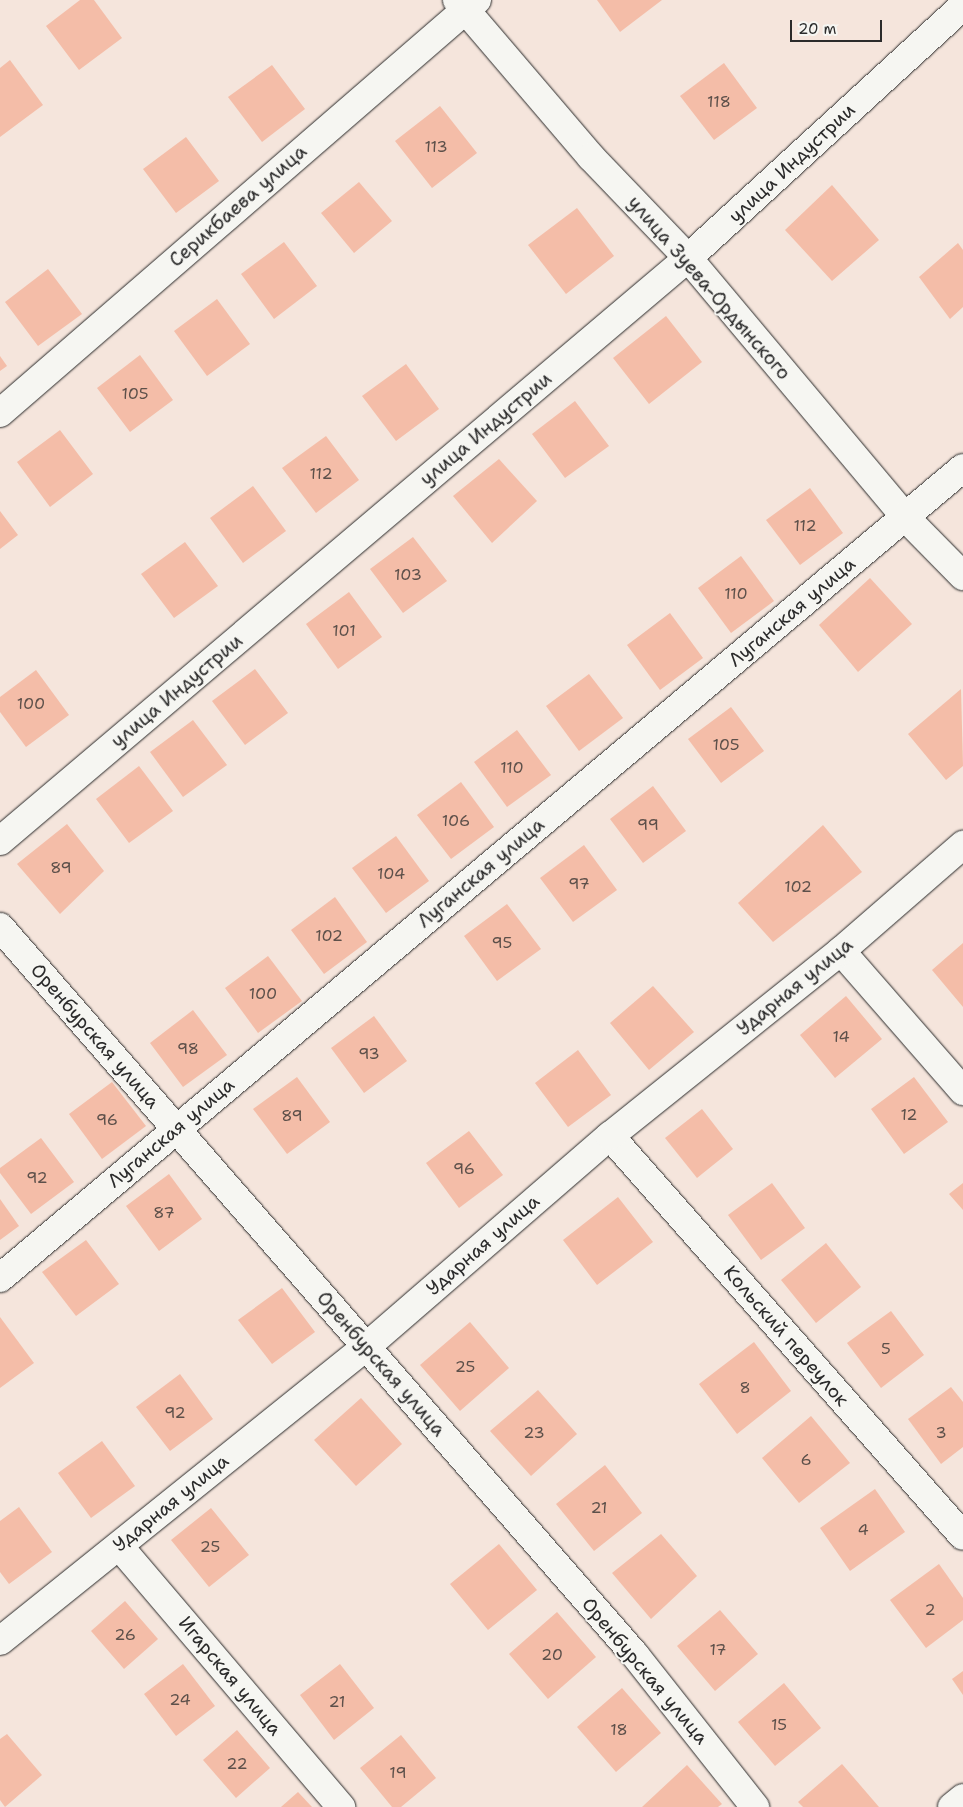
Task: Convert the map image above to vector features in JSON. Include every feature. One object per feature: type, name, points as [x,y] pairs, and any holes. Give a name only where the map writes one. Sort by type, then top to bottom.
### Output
[{"type":"street","name":"улица Зуева-Ордынского","points":[[466,3],[591,157],[688,258],[905,517],[963,576]]},
{"type":"street","name":"Серикбаева улица","points":[[0,413],[466,3]]},
{"type":"street","name":"улица Индустрии","points":[[0,841],[688,258],[963,6]]},
{"type":"street","name":"Луганская улица","points":[[0,1278],[963,468]]},
{"type":"street","name":"Ударная улица","points":[[0,1641],[366,1347],[610,1136],[841,951],[963,845]]},
{"type":"street","name":"Оренбурская улица","points":[[0,927],[635,1655],[755,1807]]},
{"type":"street","points":[[841,951],[963,1091]]},
{"type":"street","name":"Кольский переулок","points":[[610,1136],[963,1536]]},
{"type":"street","name":"Игарская улица","points":[[119,1546],[341,1807]]},
{"type":"street","points":[[952,1807],[963,1798]]},
{"type":"building","points":[[80,0],[94,0],[122,38],[79,70],[46,26]]},
{"type":"building","points":[[597,0],[662,0],[620,32]]},
{"type":"building","points":[[10,60],[43,105],[0,137],[0,68]]},
{"type":"building","points":[[724,63],[757,108],[714,140],[680,96]]},
{"type":"building","points":[[272,65],[305,109],[262,142],[228,97]]},
{"type":"building","points":[[440,106],[477,153],[432,188],[395,141]]},
{"type":"building","points":[[186,137],[219,181],[176,213],[143,169]]},
{"type":"building","points":[[359,182],[392,221],[354,253],[321,213]]},
{"type":"building","points":[[832,185],[879,240],[832,281],[785,230]]},
{"type":"building","points":[[577,208],[614,256],[566,294],[528,245]]},
{"type":"building","points":[[284,242],[317,286],[274,319],[241,274]]},
{"type":"building","points":[[958,243],[963,250],[963,307],[950,319],[919,277]]},
{"type":"building","points":[[48,269],[82,314],[38,346],[5,302]]},
{"type":"building","points":[[217,299],[250,344],[207,376],[174,331]]},
{"type":"building","points":[[666,316],[702,362],[649,404],[613,358]]},
{"type":"building","points":[[140,355],[173,400],[130,432],[97,388]]},
{"type":"building","points":[[0,356],[7,366],[0,371]]},
{"type":"building","points":[[406,364],[439,409],[396,441],[362,396]]},
{"type":"building","points":[[575,401],[609,446],[565,478],[532,434]]},
{"type":"building","points":[[60,430],[93,474],[50,507],[17,462]]},
{"type":"building","points":[[326,436],[359,480],[316,513],[282,468]]},
{"type":"building","points":[[499,459],[537,501],[492,543],[453,496]]},
{"type":"building","points":[[253,486],[286,531],[243,563],[210,518]]},
{"type":"building","points":[[810,488],[843,533],[800,565],[766,520]]},
{"type":"building","points":[[0,511],[18,535],[0,549]]},
{"type":"building","points":[[413,537],[447,581],[403,613],[370,569]]},
{"type":"building","points":[[185,542],[218,586],[174,618],[141,574]]},
{"type":"building","points":[[741,556],[774,601],[731,633],[698,588]]},
{"type":"building","points":[[870,578],[912,624],[858,672],[819,625]]},
{"type":"building","points":[[349,592],[382,637],[338,669],[306,624]]},
{"type":"building","points":[[670,613],[703,658],[660,690],[627,645]]},
{"type":"building","points":[[255,669],[288,713],[245,745],[212,701]]},
{"type":"building","points":[[36,670],[69,715],[26,747],[0,712],[0,697]]},
{"type":"building","points":[[589,674],[623,718],[579,751],[546,706]]},
{"type":"building","points":[[961,689],[963,766],[946,780],[908,734]]},
{"type":"building","points":[[731,707],[764,751],[721,783],[688,739]]},
{"type":"building","points":[[193,720],[227,765],[183,797],[150,752]]},
{"type":"building","points":[[517,730],[551,775],[507,807],[474,762]]},
{"type":"building","points":[[139,766],[173,811],[129,843],[96,799]]},
{"type":"building","points":[[461,782],[494,827],[451,859],[417,815]]},
{"type":"building","points":[[653,786],[686,831],[643,863],[610,819]]},
{"type":"building","points":[[67,824],[104,871],[60,914],[17,864]]},
{"type":"building","points":[[823,825],[862,872],[773,942],[738,903]]},
{"type":"building","points":[[396,836],[429,881],[386,913],[352,868]]},
{"type":"building","points":[[584,845],[617,890],[573,922],[540,878]]},
{"type":"building","points":[[335,897],[367,942],[324,974],[291,930]]},
{"type":"building","points":[[507,904],[541,949],[497,981],[464,936]]},
{"type":"building","points":[[963,943],[963,1007],[932,970]]},
{"type":"building","points":[[268,956],[302,1001],[258,1033],[225,988]]},
{"type":"building","points":[[653,986],[694,1032],[649,1070],[610,1023]]},
{"type":"building","points":[[846,996],[882,1039],[835,1078],[800,1035]]},
{"type":"building","points":[[193,1010],[227,1055],[183,1087],[150,1043]]},
{"type":"building","points":[[374,1016],[407,1061],[364,1093],[331,1048]]},
{"type":"building","points":[[578,1050],[611,1095],[568,1127],[535,1083]]},
{"type":"building","points":[[297,1077],[330,1122],[287,1154],[253,1109]]},
{"type":"building","points":[[914,1077],[948,1122],[904,1154],[871,1109]]},
{"type":"building","points":[[112,1082],[146,1126],[102,1159],[69,1114]]},
{"type":"building","points":[[702,1109],[733,1149],[697,1178],[665,1138]]},
{"type":"building","points":[[469,1131],[503,1175],[459,1208],[426,1163]]},
{"type":"building","points":[[41,1138],[74,1182],[31,1214],[0,1173],[0,1168]]},
{"type":"building","points":[[169,1174],[202,1219],[159,1251],[126,1206]]},
{"type":"building","points":[[772,1183],[805,1228],[761,1260],[728,1215]]},
{"type":"building","points":[[963,1183],[963,1210],[949,1194]]},
{"type":"building","points":[[618,1197],[653,1242],[597,1285],[563,1240]]},
{"type":"building","points":[[0,1199],[19,1226],[0,1240]]},
{"type":"building","points":[[86,1240],[119,1284],[76,1316],[42,1272]]},
{"type":"building","points":[[826,1243],[861,1287],[816,1323],[781,1280]]},
{"type":"building","points":[[282,1288],[315,1332],[272,1364],[238,1320]]},
{"type":"building","points":[[891,1311],[924,1355],[881,1388],[847,1343]]},
{"type":"building","points":[[0,1317],[34,1363],[0,1388]]},
{"type":"building","points":[[470,1322],[509,1368],[460,1411],[420,1365]]},
{"type":"building","points":[[754,1342],[791,1391],[737,1434],[699,1384]]},
{"type":"building","points":[[180,1374],[213,1419],[170,1451],[136,1407]]},
{"type":"building","points":[[951,1387],[963,1402],[963,1447],[941,1464],[908,1419]]},
{"type":"building","points":[[538,1390],[577,1434],[531,1476],[490,1431]]},
{"type":"building","points":[[361,1398],[402,1444],[356,1486],[314,1440]]},
{"type":"building","points":[[811,1416],[850,1463],[799,1503],[762,1458]]},
{"type":"building","points":[[102,1441],[135,1486],[91,1518],[58,1473]]},
{"type":"building","points":[[605,1465],[642,1513],[594,1551],[556,1504]]},
{"type":"building","points":[[875,1489],[905,1532],[850,1571],[820,1528]]},
{"type":"building","points":[[19,1507],[52,1552],[9,1584],[0,1572],[0,1521]]},
{"type":"building","points":[[211,1508],[249,1555],[209,1587],[171,1540]]},
{"type":"building","points":[[661,1534],[697,1576],[651,1619],[612,1573]]},
{"type":"building","points":[[499,1544],[537,1590],[488,1630],[450,1584]]},
{"type":"building","points":[[939,1564],[963,1598],[963,1620],[926,1648],[890,1600]]},
{"type":"building","points":[[125,1601],[158,1639],[124,1669],[91,1631]]},
{"type":"building","points":[[720,1610],[758,1654],[715,1691],[677,1646]]},
{"type":"building","points":[[557,1612],[596,1657],[548,1699],[509,1654]]},
{"type":"building","points":[[183,1664],[215,1706],[176,1736],[144,1694]]},
{"type":"building","points":[[340,1664],[374,1708],[334,1740],[300,1695]]},
{"type":"building","points":[[963,1671],[963,1695],[952,1679]]},
{"type":"building","points":[[784,1683],[821,1728],[775,1766],[738,1722]]},
{"type":"building","points":[[622,1688],[661,1733],[616,1772],[577,1727]]},
{"type":"building","points":[[237,1730],[270,1768],[236,1798],[203,1760]]},
{"type":"building","points":[[7,1734],[42,1775],[5,1807],[0,1800],[0,1739]]},
{"type":"building","points":[[401,1735],[436,1778],[401,1807],[392,1807],[360,1768]]},
{"type":"building","points":[[842,1764],[879,1807],[803,1807],[798,1802]]},
{"type":"building","points":[[687,1765],[722,1804],[718,1807],[642,1807]]},
{"type":"building","points":[[298,1792],[312,1807],[281,1807]]}]
